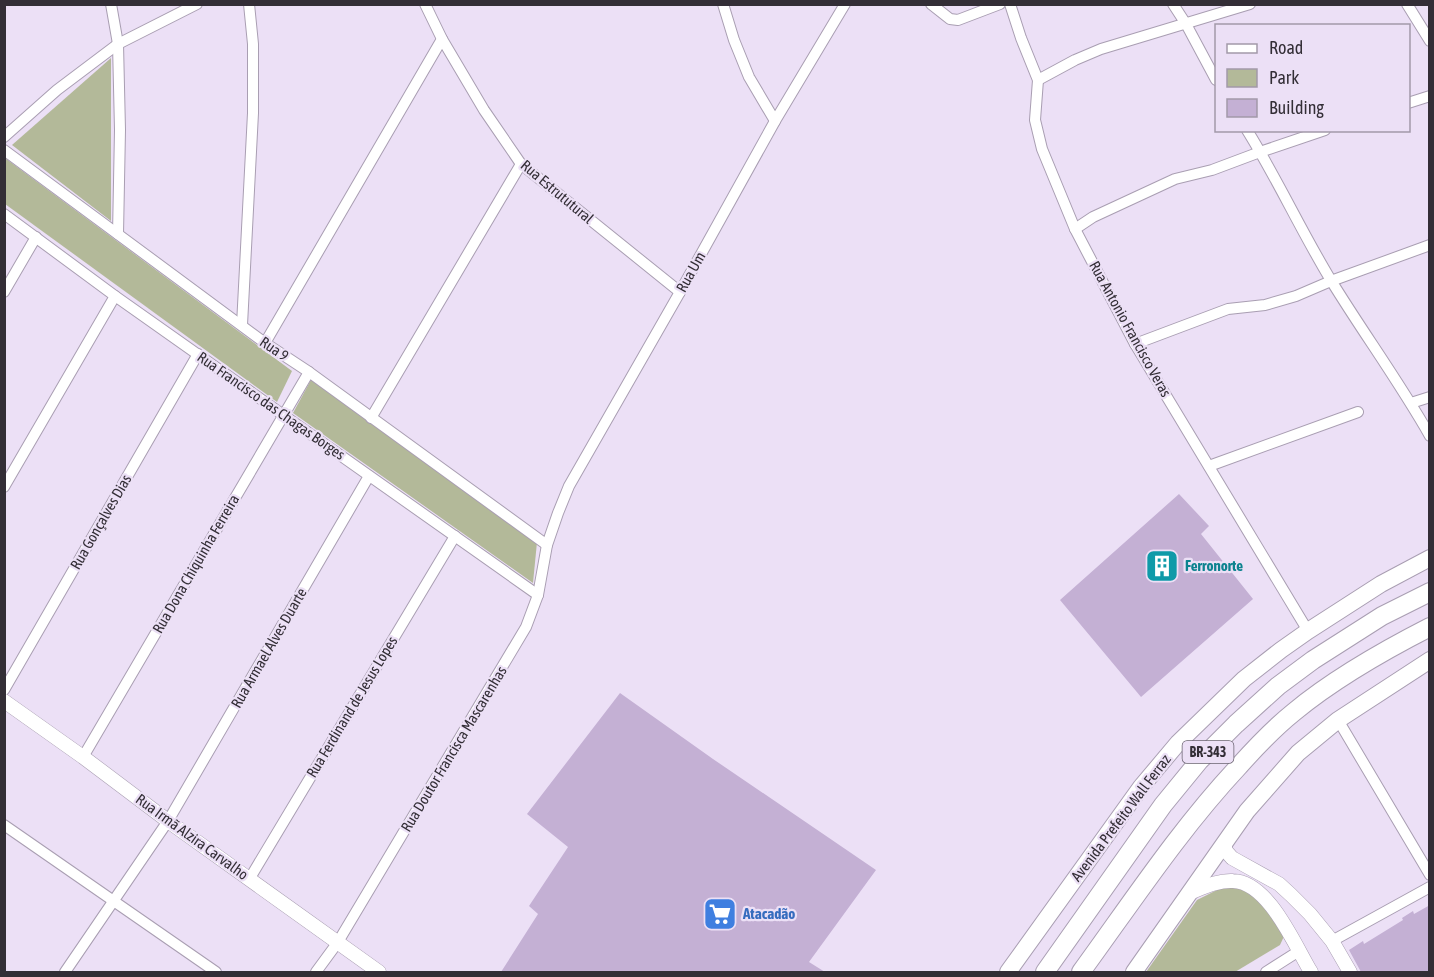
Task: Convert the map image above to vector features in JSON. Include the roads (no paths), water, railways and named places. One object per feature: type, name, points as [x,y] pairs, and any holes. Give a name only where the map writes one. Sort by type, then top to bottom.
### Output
[{"type":"highway","name":"Avenida Prefeito Wall Ferraz","points":[[1045,972],[1163,805],[1199,761],[1236,724],[1278,686],[1313,660],[1382,616],[1430,592]]},
{"type":"highway","name":"BR-343","points":[[1081,972],[1189,824],[1254,749],[1294,712],[1330,685],[1396,644],[1430,627]]},
{"type":"main road","name":"Avenida Prefeito Wall Ferraz","points":[[1008,972],[1141,787],[1171,752],[1244,679],[1308,630],[1381,584],[1430,558]]},
{"type":"main road","points":[[1134,972],[1247,811],[1298,753],[1338,720],[1430,660]]},
{"type":"street","points":[[111,4],[118,44],[120,130],[118,234]]},
{"type":"street","points":[[4,137],[57,90],[118,44],[197,4]]},
{"type":"street","points":[[242,325],[253,113],[253,44],[249,4]]},
{"type":"street","name":"Rua Estrututural","points":[[425,4],[442,39],[484,110],[521,164],[680,292]]},
{"type":"street","points":[[723,4],[749,77],[775,121]]},
{"type":"street","name":"Rua Um","points":[[547,545],[569,486],[775,121],[845,4]]},
{"type":"street","points":[[931,4],[950,19],[958,20],[1000,4]]},
{"type":"street","name":"Rua Antonio Francisco Veras","points":[[1010,4],[1038,80],[1035,120],[1042,149],[1075,229],[1135,344],[1308,630]]},
{"type":"street","points":[[1173,4],[1215,78]]},
{"type":"street","points":[[1038,80],[1101,49],[1250,4]]},
{"type":"street","points":[[1407,4],[1430,41]]},
{"type":"street","points":[[265,343],[442,39]]},
{"type":"street","points":[[1410,102],[1430,96]]},
{"type":"street","points":[[1248,132],[1331,281],[1430,436]]},
{"type":"street","points":[[1075,229],[1093,217],[1158,186],[1212,170],[1319,132]]},
{"type":"street","name":"Rua 9","points":[[4,150],[265,343],[309,372],[547,545]]},
{"type":"street","points":[[371,417],[521,164]]},
{"type":"street","name":"Rua Francisco das Chagas Borges","points":[[4,214],[115,296],[538,595]]},
{"type":"street","points":[[4,292],[36,237]]},
{"type":"street","points":[[1135,344],[1228,309],[1264,305],[1296,296],[1430,245]]},
{"type":"street","points":[[4,487],[115,296]]},
{"type":"street","name":"Rua Gonçalves Dias","points":[[4,690],[198,354]]},
{"type":"street","name":"Rua Dona Chiquinha Ferreira","points":[[83,757],[309,372]]},
{"type":"street","points":[[1411,403],[1430,397]]},
{"type":"street","points":[[1209,466],[1358,412]]},
{"type":"street","name":"Rua Armael Alves Duarte","points":[[65,972],[168,821],[369,476]]},
{"type":"street","name":"Rua Ferdinand de Jesus Lopes","points":[[250,879],[455,536]]},
{"type":"street","name":"Rua Doutor Francisca Mascarenhas","points":[[316,972],[338,942],[526,627],[538,595],[547,545]]},
{"type":"street","name":"Rua Irmã Alzira Carvalho","points":[[4,701],[379,972]]},
{"type":"street","points":[[1338,720],[1430,875]]},
{"type":"street","points":[[4,825],[216,972]]},
{"type":"street","points":[[1225,842],[1225,850],[1232,858],[1279,884],[1310,914],[1332,941],[1350,972]]},
{"type":"street","points":[[1189,893],[1234,881],[1250,885],[1266,899],[1285,924],[1311,972]]},
{"type":"street","points":[[1332,941],[1430,888]]},
{"type":"street","points":[[1285,924],[1292,917],[1310,914]]},
{"type":"street","points":[[1266,972],[1299,951]]},
{"type":"place","name":"Ferronorte","points":[[1162,566]]},
{"type":"place","name":"Atacadão","points":[[720,914]]}]
